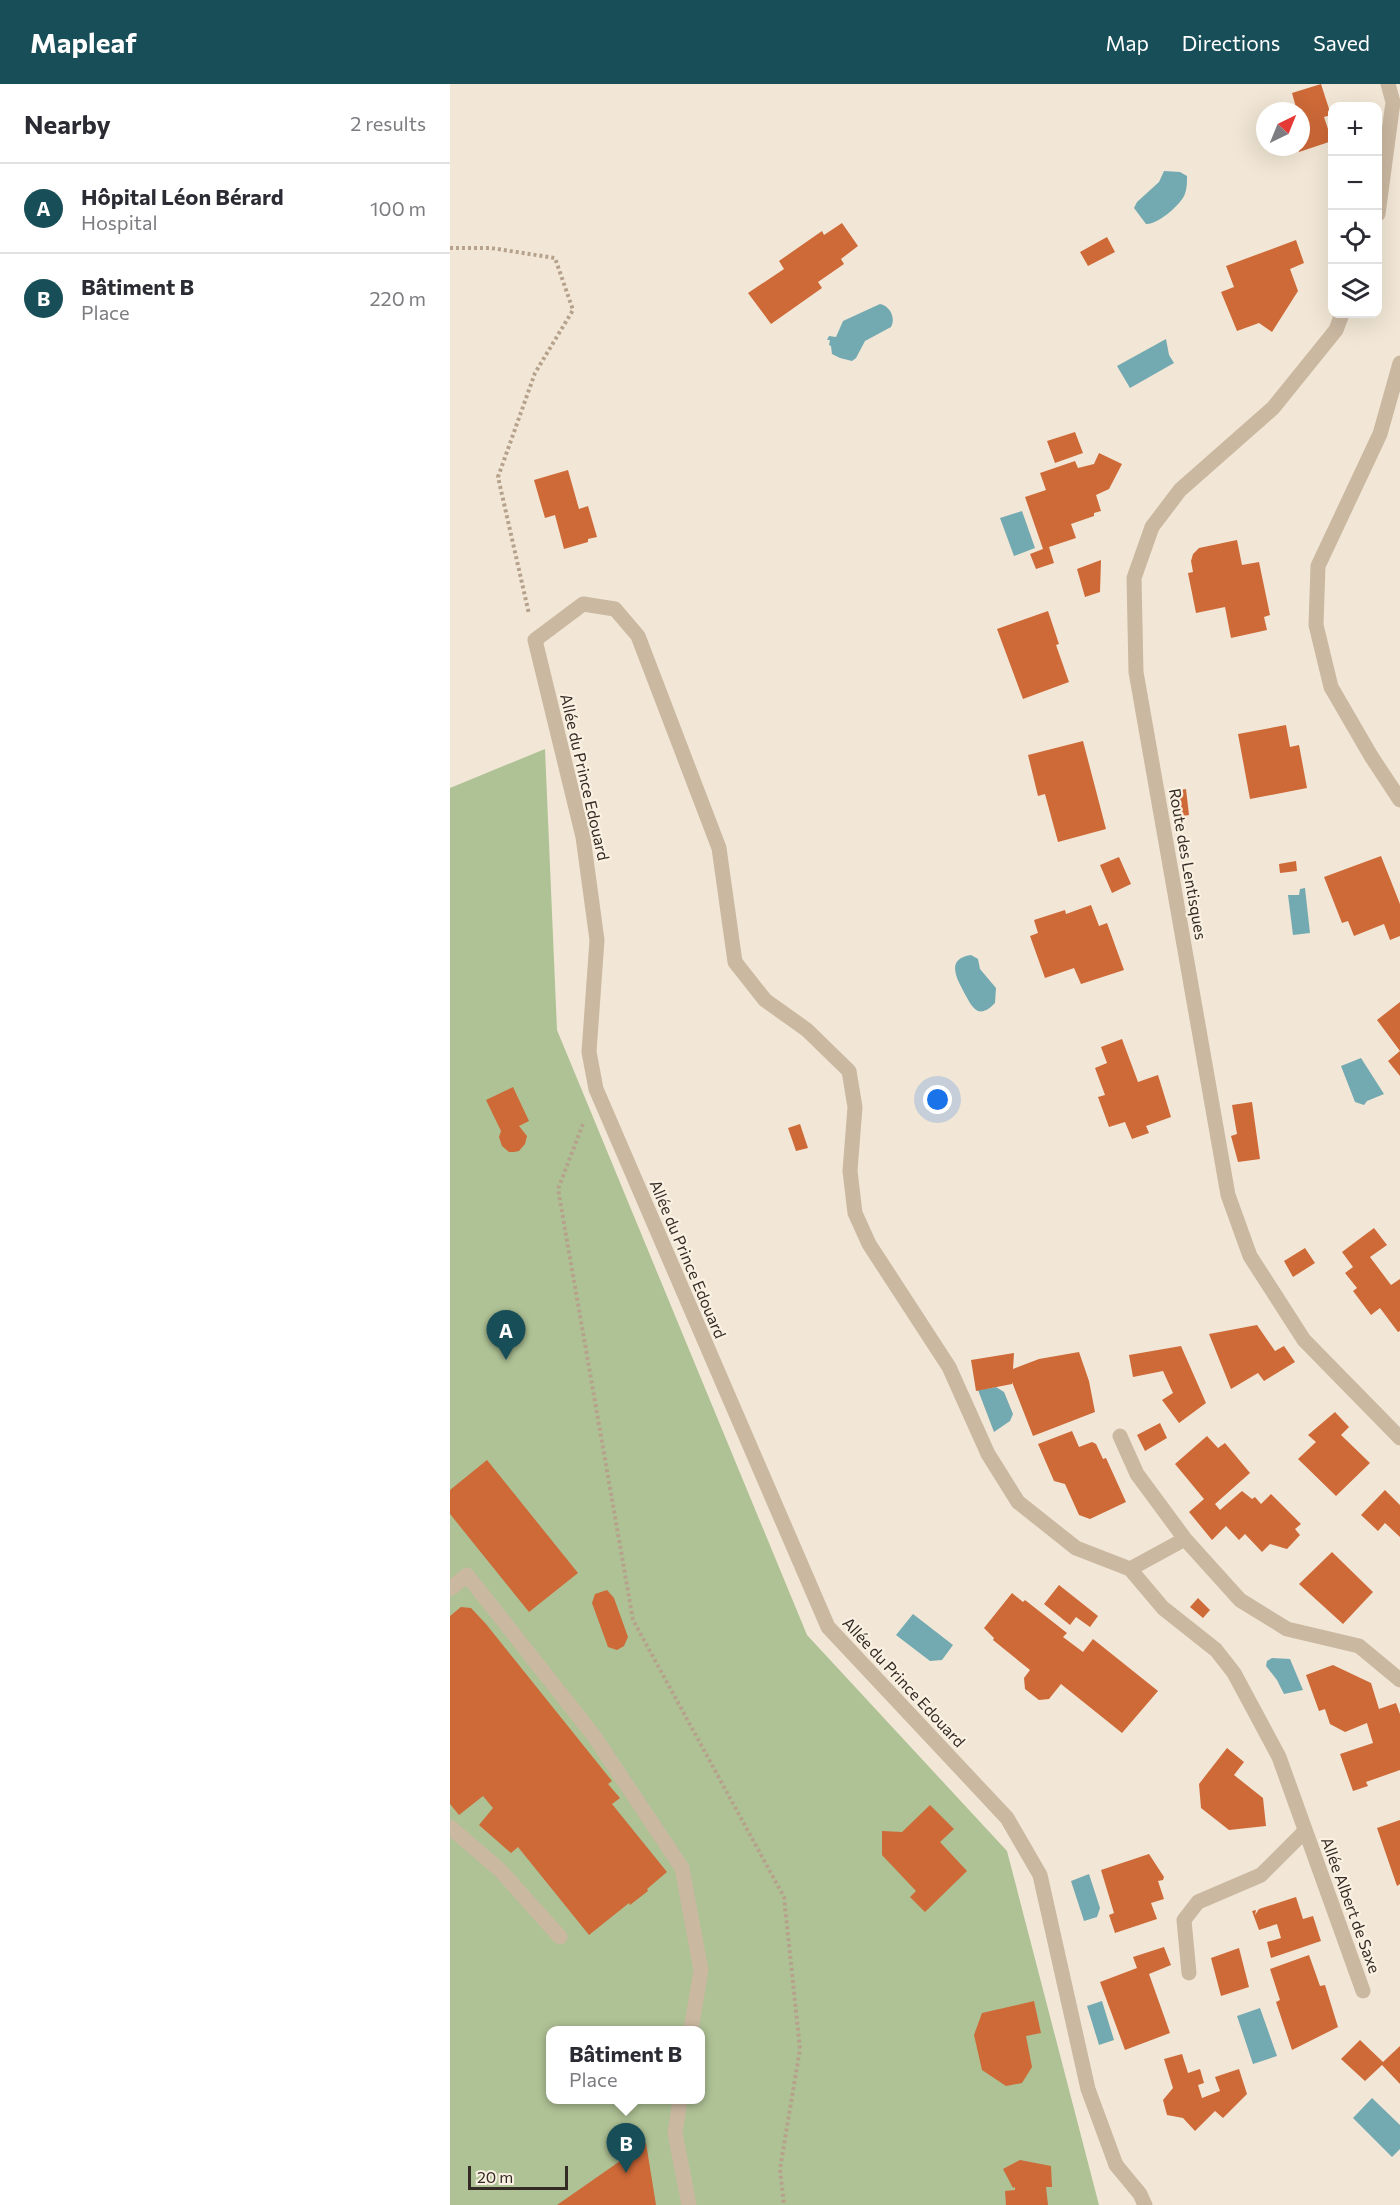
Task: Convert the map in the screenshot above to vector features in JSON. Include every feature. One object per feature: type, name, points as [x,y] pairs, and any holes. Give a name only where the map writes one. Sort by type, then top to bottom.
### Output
[{"type":"street","points":[[1378,210],[1397,104],[1388,84]]},
{"type":"street","name":"Route des Lentisques","points":[[1340,318],[1336,330],[1273,408],[1180,489],[1152,527],[1134,578],[1136,672],[1228,1195],[1250,1257],[1304,1340],[1400,1438]]},
{"type":"street","points":[[1400,363],[1380,434],[1318,566],[1316,625],[1331,687],[1371,756],[1400,800]]},
{"type":"street","points":[[535,640],[583,604],[615,609],[638,636],[719,848],[735,962],[765,1000],[807,1030],[849,1071],[855,1107],[850,1171],[855,1213],[869,1244],[949,1367],[988,1454],[1018,1502],[1076,1548],[1130,1569],[1185,1539]]},
{"type":"street","name":"Allée du Prince Edouard","points":[[535,640],[585,849],[597,940],[590,1052],[596,1089],[828,1627],[1007,1818],[1040,1875],[1088,2089],[1116,2165],[1140,2194],[1145,2205]]},
{"type":"street","points":[[1120,1436],[1137,1474],[1185,1539],[1240,1600],[1287,1629],[1359,1646],[1400,1680]]},
{"type":"street","name":"Allée Albert de Saxe","points":[[1130,1569],[1163,1608],[1216,1650],[1234,1673],[1279,1756],[1363,1992]]},
{"type":"street","points":[[450,1589],[466,1575],[594,1736],[682,1868],[701,1970],[692,2026]]},
{"type":"street","points":[[450,1827],[500,1870],[560,1937]]},
{"type":"street","name":"Allée Albert de Saxe","points":[[1189,1973],[1185,1920],[1198,1902],[1261,1875],[1305,1831]]},
{"type":"street","points":[[679,2104],[675,2133],[689,2205]]},
{"type":"path","points":[[450,248],[491,248],[555,258],[573,310],[535,373],[498,477],[535,640]]},
{"type":"path","points":[[596,1089],[558,1190],[633,1620],[784,1897],[800,2049],[780,2169],[784,2205]]},
{"type":"green space","points":[[545,749],[557,1030],[807,1635],[1007,1851],[1099,2205],[450,2205],[450,788]]},
{"type":"water","points":[[1164,171],[1180,172],[1187,176],[1185,194],[1178,205],[1167,214],[1146,224],[1134,208],[1137,202],[1159,182]]},
{"type":"water","points":[[880,304],[887,307],[891,313],[893,320],[891,327],[865,341],[852,361],[832,354],[830,340],[827,340],[829,336],[836,337],[843,321]]},
{"type":"water","points":[[1166,339],[1169,355],[1174,363],[1130,388],[1117,366]]},
{"type":"water","points":[[1022,511],[1035,548],[1014,556],[1000,518]]},
{"type":"water","points":[[1305,888],[1310,933],[1293,935],[1288,895],[1299,895],[1300,889]]},
{"type":"water","points":[[971,955],[978,959],[980,969],[996,988],[995,1003],[983,1011],[978,1011],[971,1004],[955,972],[957,961]]},
{"type":"water","points":[[1361,1058],[1384,1094],[1367,1101],[1364,1105],[1355,1102],[1341,1066]]},
{"type":"water","points":[[996,1387],[1004,1392],[1013,1414],[1010,1421],[994,1432],[978,1390]]},
{"type":"water","points":[[913,1614],[953,1645],[942,1660],[930,1661],[896,1635]]},
{"type":"water","points":[[1272,1658],[1290,1659],[1303,1690],[1284,1694],[1266,1666],[1267,1661]]},
{"type":"water","points":[[1089,1874],[1100,1908],[1097,1917],[1084,1921],[1071,1881]]},
{"type":"water","points":[[1102,2001],[1114,2040],[1099,2045],[1087,2006]]},
{"type":"water","points":[[1260,2008],[1277,2056],[1253,2064],[1237,2016]]},
{"type":"water","points":[[1372,2098],[1400,2125],[1400,2149],[1392,2157],[1353,2118]]},
{"type":"building","points":[[1321,84],[1328,106],[1328,116],[1324,117],[1328,129],[1328,142],[1310,148],[1310,102],[1294,102],[1292,93]]},
{"type":"building","points":[[842,223],[858,246],[841,259],[844,264],[818,282],[822,288],[771,324],[748,293],[784,269],[779,261],[822,231],[824,235]]},
{"type":"building","points":[[1107,237],[1115,252],[1088,266],[1080,252]]},
{"type":"building","points":[[1296,240],[1304,263],[1290,269],[1298,291],[1272,332],[1259,323],[1237,331],[1221,292],[1234,287],[1226,266]]},
{"type":"building","points":[[1075,432],[1083,453],[1055,463],[1047,441]]},
{"type":"building","points":[[1099,453],[1122,464],[1109,489],[1096,495],[1101,511],[1094,513],[1094,516],[1071,524],[1076,538],[1049,547],[1054,563],[1036,569],[1030,554],[1043,549],[1025,497],[1046,490],[1040,473],[1075,461],[1078,468],[1094,464]]},
{"type":"building","points":[[568,470],[579,509],[588,506],[597,537],[564,549],[555,515],[545,518],[534,480]]},
{"type":"building","points":[[1237,540],[1242,565],[1259,562],[1270,615],[1264,617],[1267,630],[1231,638],[1225,607],[1196,613],[1188,573],[1193,572],[1191,561],[1193,554],[1199,548]]},
{"type":"building","points":[[1101,560],[1100,592],[1085,597],[1077,569]]},
{"type":"building","points":[[1048,611],[1059,644],[1056,645],[1069,682],[1023,699],[997,629]]},
{"type":"building","points":[[1286,725],[1290,747],[1299,745],[1307,788],[1250,799],[1238,734]]},
{"type":"building","points":[[1083,741],[1106,829],[1058,842],[1045,794],[1038,796],[1028,755]]},
{"type":"building","points":[[1186,789],[1189,815],[1178,817],[1174,791]]},
{"type":"building","points":[[1381,856],[1400,904],[1400,936],[1390,940],[1384,924],[1354,936],[1348,921],[1342,923],[1324,877]]},
{"type":"building","points":[[1119,857],[1131,884],[1112,893],[1100,865]]},
{"type":"building","points":[[1296,861],[1297,871],[1280,873],[1279,864]]},
{"type":"building","points":[[1091,905],[1099,926],[1107,923],[1124,970],[1081,984],[1074,968],[1045,978],[1030,936],[1038,933],[1034,920],[1065,910],[1066,914]]},
{"type":"building","points":[[1400,1002],[1400,1051],[1377,1020]]},
{"type":"building","points":[[1122,1039],[1138,1082],[1158,1075],[1171,1117],[1146,1126],[1149,1133],[1132,1139],[1125,1122],[1109,1127],[1098,1097],[1105,1095],[1095,1068],[1107,1063],[1101,1047]]},
{"type":"building","points":[[1400,1051],[1400,1076],[1388,1061]]},
{"type":"building","points":[[513,1087],[529,1121],[519,1126],[527,1136],[525,1144],[519,1151],[509,1152],[502,1146],[499,1137],[501,1131],[486,1100]]},
{"type":"building","points":[[1252,1102],[1260,1159],[1238,1162],[1231,1136],[1237,1134],[1232,1105]]},
{"type":"building","points":[[800,1124],[808,1148],[796,1151],[788,1128]]},
{"type":"building","points":[[1374,1228],[1387,1245],[1370,1257],[1391,1285],[1400,1279],[1400,1331],[1398,1332],[1380,1308],[1371,1315],[1353,1291],[1357,1288],[1345,1273],[1353,1267],[1342,1252]]},
{"type":"building","points":[[1305,1248],[1315,1263],[1293,1277],[1284,1261]]},
{"type":"building","points":[[1257,1325],[1275,1351],[1284,1346],[1295,1362],[1264,1381],[1258,1373],[1231,1389],[1209,1334]]},
{"type":"building","points":[[1181,1346],[1206,1403],[1179,1423],[1162,1400],[1173,1393],[1163,1371],[1133,1377],[1129,1355]]},
{"type":"building","points":[[1079,1352],[1089,1381],[1095,1412],[1033,1436],[1012,1382],[1012,1384],[976,1391],[971,1360],[1014,1353],[1013,1369],[1039,1359]]},
{"type":"building","points":[[1335,1412],[1349,1427],[1341,1435],[1370,1463],[1336,1496],[1298,1459],[1316,1442],[1308,1435]]},
{"type":"building","points":[[1160,1423],[1167,1438],[1145,1451],[1137,1435]]},
{"type":"building","points":[[1072,1431],[1079,1447],[1092,1442],[1096,1444],[1103,1459],[1106,1458],[1126,1502],[1090,1519],[1079,1515],[1065,1484],[1054,1481],[1038,1444]]},
{"type":"building","points":[[1207,1436],[1218,1448],[1225,1443],[1250,1473],[1215,1504],[1220,1510],[1242,1491],[1252,1499],[1255,1497],[1261,1504],[1271,1494],[1301,1524],[1295,1529],[1300,1535],[1287,1549],[1270,1544],[1262,1552],[1245,1534],[1239,1540],[1226,1526],[1212,1540],[1189,1512],[1204,1499],[1175,1464]]},
{"type":"building","points":[[487,1460],[578,1573],[529,1612],[450,1514],[450,1490]]},
{"type":"building","points":[[1385,1490],[1400,1505],[1400,1537],[1385,1523],[1378,1531],[1361,1515]]},
{"type":"building","points":[[1332,1552],[1373,1592],[1343,1624],[1299,1584]]},
{"type":"building","points":[[1059,1585],[1098,1616],[1090,1627],[1076,1617],[1070,1625],[1044,1604]]},
{"type":"building","points":[[607,1590],[614,1598],[628,1637],[624,1646],[617,1650],[608,1647],[592,1603],[595,1594]]},
{"type":"building","points":[[1012,1593],[1023,1602],[1025,1600],[1067,1633],[1063,1637],[1083,1652],[1093,1639],[1158,1691],[1122,1733],[1061,1684],[1049,1699],[1039,1700],[1025,1689],[1024,1678],[1030,1670],[993,1640],[994,1638],[984,1628]]},
{"type":"building","points":[[1198,1598],[1210,1610],[1203,1618],[1190,1607]]},
{"type":"building","points":[[461,1607],[471,1608],[486,1624],[612,1781],[608,1784],[620,1798],[612,1804],[667,1872],[647,1889],[648,1891],[589,1935],[518,1847],[511,1853],[479,1825],[493,1808],[483,1796],[459,1815],[450,1804],[450,1616]]},
{"type":"building","points":[[1333,1665],[1371,1683],[1379,1709],[1396,1703],[1400,1714],[1400,1770],[1366,1782],[1368,1786],[1353,1791],[1340,1754],[1373,1743],[1367,1723],[1345,1732],[1330,1724],[1325,1709],[1319,1711],[1306,1675]]},
{"type":"building","points":[[1227,1748],[1244,1762],[1234,1775],[1263,1798],[1266,1826],[1229,1830],[1201,1808],[1199,1784]]},
{"type":"building","points":[[930,1805],[954,1829],[940,1842],[967,1871],[925,1912],[910,1897],[916,1891],[882,1855],[882,1831],[902,1832]]},
{"type":"building","points":[[1400,1820],[1400,1884],[1397,1886],[1377,1828]]},
{"type":"building","points":[[1149,1854],[1164,1877],[1163,1880],[1158,1881],[1164,1899],[1151,1903],[1157,1919],[1115,1933],[1109,1915],[1114,1913],[1101,1870]]},
{"type":"building","points":[[1296,1897],[1303,1919],[1313,1916],[1321,1941],[1271,1958],[1267,1942],[1281,1938],[1277,1924],[1259,1930],[1252,1911],[1256,1910],[1255,1915],[1259,1909]]},
{"type":"building","points":[[1164,1947],[1171,1965],[1149,1974],[1170,2033],[1125,2050],[1100,1982],[1137,1968],[1133,1957]]},
{"type":"building","points":[[1239,1948],[1249,1987],[1221,1996],[1211,1958]]},
{"type":"building","points":[[1309,1955],[1320,1986],[1325,1985],[1338,2027],[1292,2050],[1276,2002],[1280,2000],[1270,1969]]},
{"type":"building","points":[[1034,2001],[1041,2033],[1026,2036],[1032,2067],[1022,2083],[1006,2086],[982,2070],[974,2035],[982,2013]]},
{"type":"building","points":[[1360,2040],[1383,2062],[1400,2046],[1400,2084],[1382,2065],[1365,2081],[1341,2059]]},
{"type":"building","points":[[1182,2054],[1188,2073],[1200,2069],[1204,2083],[1198,2085],[1202,2098],[1220,2091],[1215,2077],[1239,2069],[1247,2094],[1223,2118],[1215,2111],[1195,2131],[1183,2118],[1167,2115],[1163,2100],[1173,2088],[1164,2059]]},
{"type":"building","points":[[646,2143],[656,2205],[557,2205]]},
{"type":"building","points":[[1020,2160],[1051,2166],[1052,2187],[1046,2187],[1048,2205],[1006,2205],[1005,2191],[1015,2190],[1015,2187],[1013,2188],[1003,2169]]},
{"type":"place","name":"Hôpital Léon Bérard","points":[[506,1360]]},
{"type":"place","name":"Bâtiment B","points":[[626,2173]]}]
